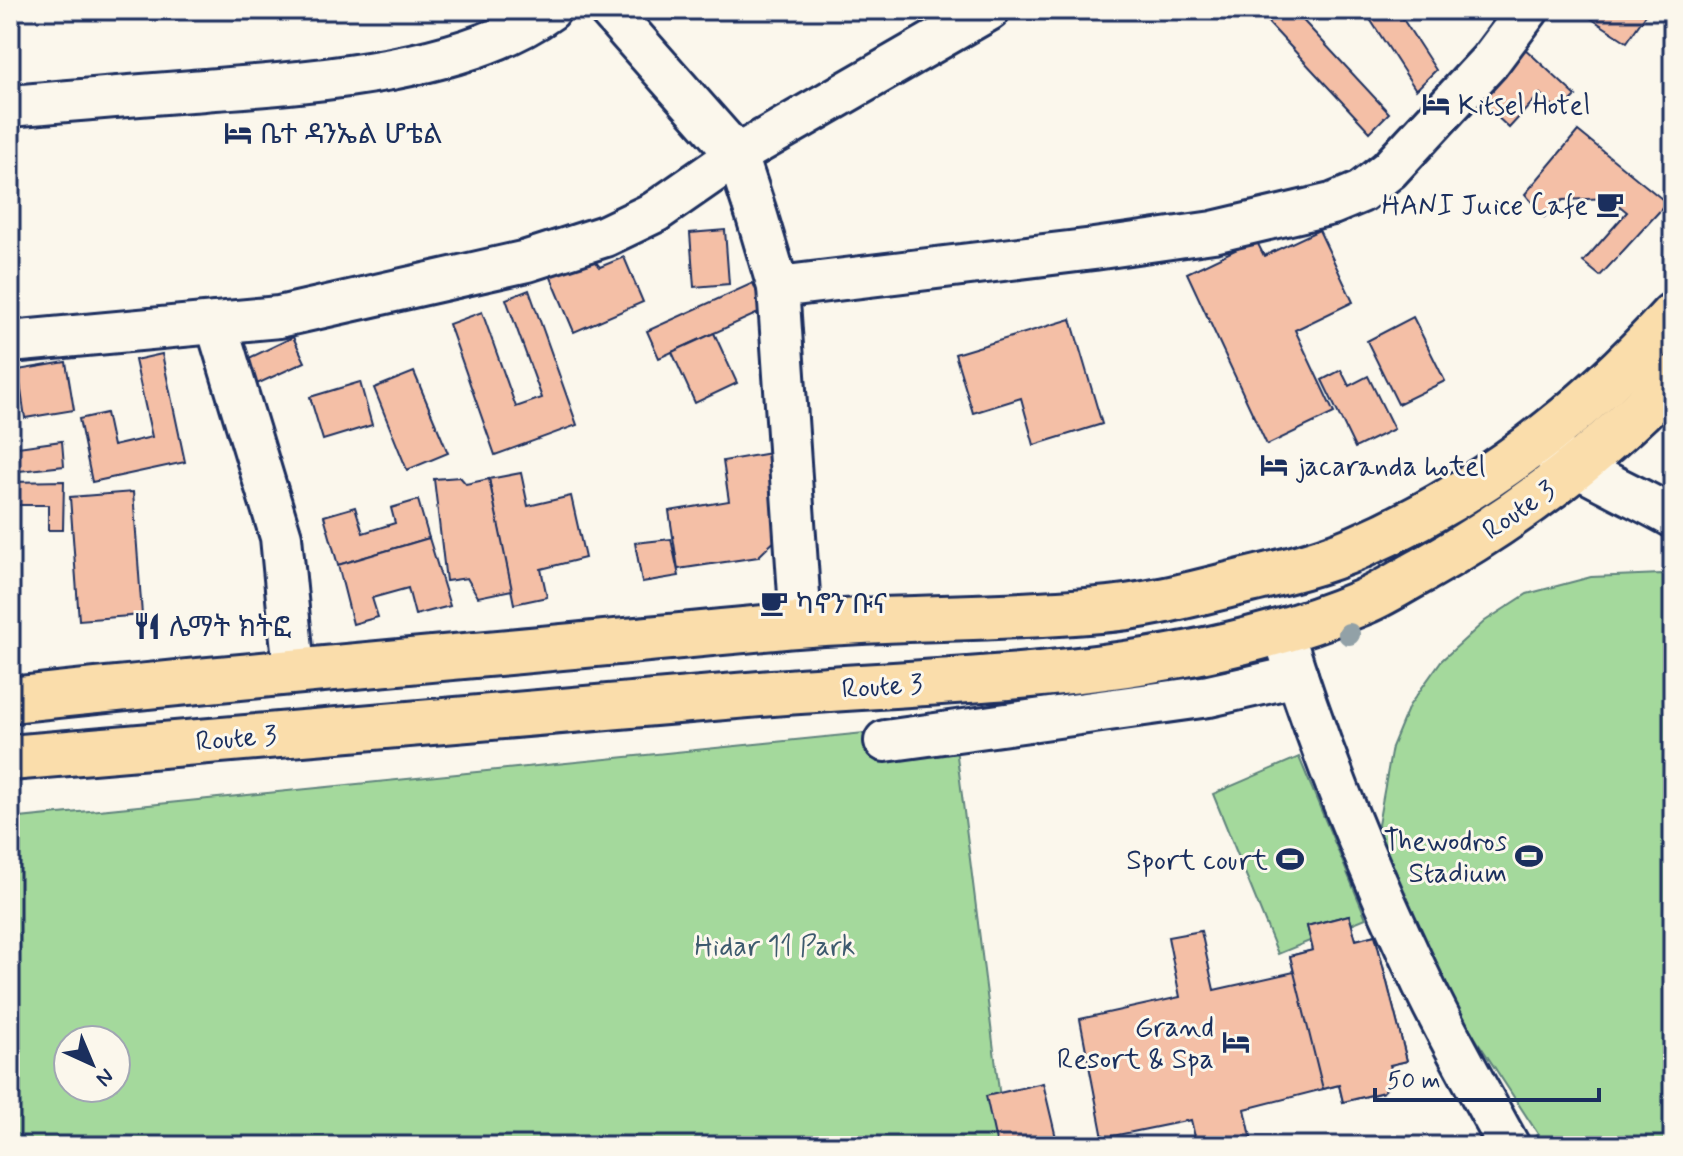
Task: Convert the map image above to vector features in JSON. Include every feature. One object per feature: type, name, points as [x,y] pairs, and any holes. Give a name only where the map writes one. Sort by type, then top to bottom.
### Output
[{"type":"main road","points":[[10,700],[294,670],[370,666],[801,624],[1102,610],[1183,596],[1260,578],[1353,549],[1427,512],[1537,443],[1609,382],[1673,315]]},
{"type":"main road","name":"Route 3","points":[[10,758],[376,724],[1107,668],[1283,632],[1364,602],[1502,523],[1577,468],[1633,420],[1673,378]]},
{"type":"main road","points":[[370,666],[376,724]]},
{"type":"street","points":[[10,106],[307,82],[428,61],[530,25],[550,10]]},
{"type":"street","points":[[609,10],[737,155],[778,287],[801,624]]},
{"type":"street","points":[[10,342],[279,317],[527,261],[605,236],[655,212],[737,155],[989,10]]},
{"type":"street","points":[[778,287],[1213,232],[1332,204],[1361,192],[1389,170],[1489,62],[1528,10]]},
{"type":"street","points":[[216,323],[281,537],[294,670]]},
{"type":"street","points":[[1537,443],[1577,468],[1673,517]]},
{"type":"street","points":[[1283,632],[1323,752],[1428,996],[1509,1146]]},
{"type":"street","points":[[885,741],[1209,696],[1297,676]]},
{"type":"green space","name":"Thewodros Stadium","points":[[1662,574],[1673,577],[1673,1146],[1521,1146],[1538,1134],[1406,932],[1390,888],[1378,825],[1392,747],[1409,706],[1441,661],[1485,621],[1527,594],[1591,577]]},
{"type":"green space","name":"Hidar 11 Park","points":[[953,724],[1006,1146],[10,1146],[10,819]]},
{"type":"green space","name":"Sport court","points":[[1299,757],[1366,918],[1278,954],[1213,794]]},
{"type":"building","points":[[1270,10],[1304,10],[1298,15],[1389,113],[1370,132],[1262,16]]},
{"type":"building","points":[[1364,10],[1397,10],[1436,70],[1416,90]]},
{"type":"building","points":[[1578,10],[1649,10],[1627,42]]},
{"type":"building","points":[[1522,46],[1576,96],[1560,112],[1540,94],[1509,128],[1476,97]]},
{"type":"building","points":[[1578,131],[1667,203],[1600,276],[1583,262],[1627,212],[1610,198],[1563,200],[1544,217],[1525,194]]},
{"type":"building","points":[[725,230],[729,284],[694,287],[690,233]]},
{"type":"building","points":[[1319,230],[1353,302],[1295,330],[1334,413],[1267,445],[1187,273],[1256,240],[1264,256]]},
{"type":"building","points":[[592,257],[600,267],[624,257],[643,302],[574,332],[550,275]]},
{"type":"building","points":[[753,283],[765,310],[659,358],[647,331]]},
{"type":"building","points":[[529,290],[577,425],[495,455],[449,324],[482,312],[516,407],[542,398],[506,299]]},
{"type":"building","points":[[1413,317],[1445,381],[1398,404],[1367,341]]},
{"type":"building","points":[[1071,319],[1102,424],[1034,445],[1021,398],[973,413],[955,354]]},
{"type":"building","points":[[714,333],[737,383],[695,403],[672,352]]},
{"type":"building","points":[[293,337],[305,362],[257,384],[245,360]]},
{"type":"building","points":[[162,354],[185,462],[92,482],[79,419],[106,413],[113,446],[152,437],[135,360]]},
{"type":"building","points":[[66,362],[74,410],[25,418],[18,370]]},
{"type":"building","points":[[1341,370],[1349,386],[1368,376],[1394,429],[1355,448],[1322,380]]},
{"type":"building","points":[[414,372],[448,453],[407,470],[374,388]]},
{"type":"building","points":[[360,382],[372,425],[323,440],[310,397]]},
{"type":"building","points":[[62,441],[64,466],[11,472],[10,448]]},
{"type":"building","points":[[776,452],[787,529],[758,557],[678,569],[669,511],[729,501],[723,461]]},
{"type":"building","points":[[521,473],[528,506],[571,496],[585,558],[541,569],[547,597],[514,604],[489,479]]},
{"type":"building","points":[[460,477],[466,484],[489,479],[512,590],[478,597],[467,578],[446,581],[434,479]]},
{"type":"building","points":[[64,481],[63,530],[48,530],[48,505],[10,505],[10,482]]},
{"type":"building","points":[[133,492],[142,615],[79,620],[70,497]]},
{"type":"building","points":[[418,500],[429,538],[338,565],[324,516],[355,507],[363,533],[395,523],[391,508]]},
{"type":"building","points":[[429,538],[450,606],[415,615],[408,588],[372,598],[378,617],[353,624],[338,565]]},
{"type":"building","points":[[671,539],[679,576],[642,582],[635,543]]},
{"type":"building","points":[[1349,915],[1356,940],[1375,935],[1407,1061],[1390,1065],[1394,1081],[1383,1092],[1343,1102],[1339,1085],[1245,1109],[1253,1146],[1197,1146],[1191,1120],[1103,1138],[1080,1019],[1180,997],[1168,937],[1201,931],[1214,990],[1294,972],[1290,956],[1313,950],[1307,926]]},
{"type":"building","points":[[1349,915],[1356,940],[1375,935],[1407,1061],[1390,1065],[1394,1081],[1383,1092],[1343,1102],[1339,1085],[1323,1089],[1290,956],[1313,950],[1307,926]]},
{"type":"building","points":[[1043,1083],[1058,1146],[997,1146],[986,1096]]},
{"type":"place","name":"Kitsel Hotel","points":[[1436,104]]},
{"type":"place","name":"ቤተ ዳንኤል ሆቴል","points":[[238,133]]},
{"type":"place","name":"HANI Juice Cafe","points":[[1610,204]]},
{"type":"place","name":"jacaranda hotel","points":[[1274,465]]},
{"type":"place","name":"ካኖን ቡና","points":[[774,603]]},
{"type":"place","name":"ሌማት ክትፎ","points":[[147,626]]},
{"type":"place","name":"Thewodros Stadium","points":[[1529,856]]},
{"type":"place","name":"Sport court","points":[[1290,859]]},
{"type":"place","name":"Grand Resort & Spa","points":[[1236,1042]]}]
